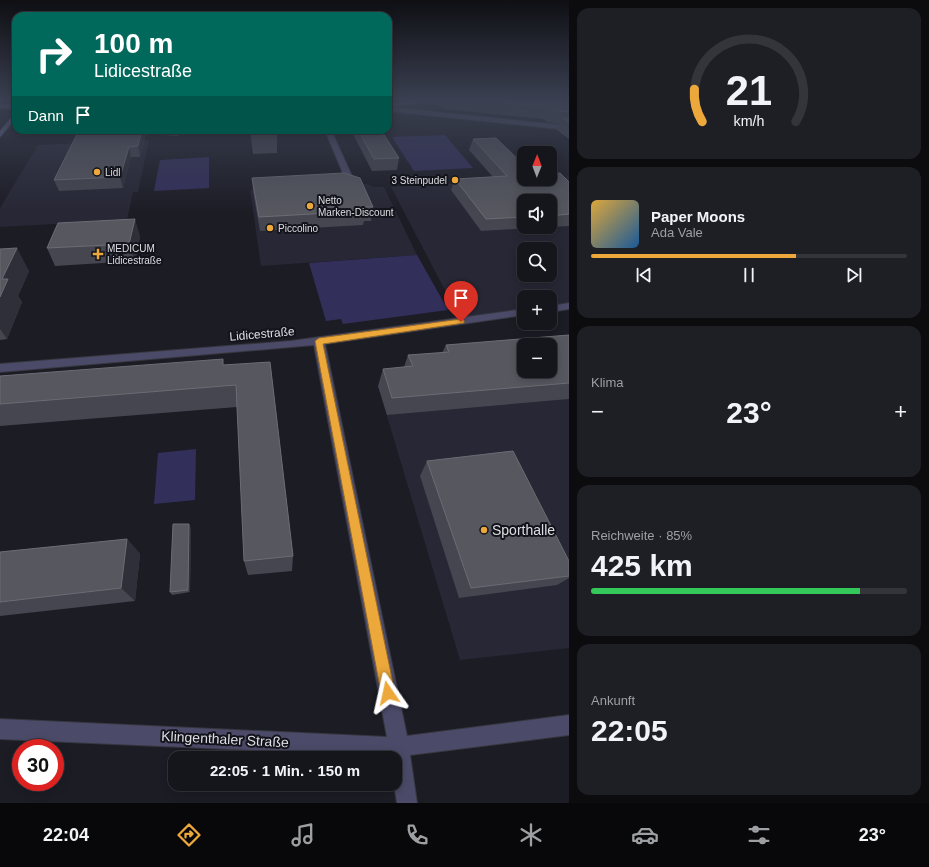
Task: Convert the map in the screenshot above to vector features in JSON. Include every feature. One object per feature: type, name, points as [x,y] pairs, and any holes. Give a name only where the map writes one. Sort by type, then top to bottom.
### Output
[{"type":"street","points":[[331,137],[351,183]]},
{"type":"street","points":[[557,308],[569,306]]},
{"type":"street","name":"Lidicestraße","points":[[0,368],[319,341],[517,313]]},
{"type":"street","points":[[319,341],[399,747],[407,803]]},
{"type":"street","name":"Klingenthaler Straße","points":[[0,729],[399,747],[569,725]]},
{"type":"shaded area","points":[[392,137],[447,137],[473,168],[414,171]]},
{"type":"shaded area","points":[[149,140],[138,192],[133,192],[127,220],[0,227],[0,208],[38,145]]},
{"type":"shaded area","points":[[209,157],[209,188],[154,191],[160,160]]},
{"type":"shaded area","points":[[569,177],[569,306],[557,308],[557,290],[517,290],[517,313],[461,321],[391,187],[517,180],[517,186],[557,186],[557,178]]},
{"type":"shaded area","points":[[367,184],[374,187],[384,187],[417,255],[261,266],[250,190]]},
{"type":"shaded area","points":[[417,255],[448,310],[343,324],[341,319],[326,321],[309,263]]},
{"type":"shaded area","points":[[569,370],[569,648],[460,660],[378,386],[517,374],[517,378],[557,378],[557,371]]},
{"type":"shaded area","points":[[196,449],[195,500],[154,504],[158,453]]},
{"type":"building","name":"Lidl","points":[[75,137],[140,137],[138,146],[129,147],[120,177],[54,180]]},
{"type":"building","points":[[362,137],[386,137],[399,158],[374,159]]},
{"type":"building","points":[[496,138],[517,158],[517,186],[557,186],[557,173],[560,173],[569,182],[569,214],[557,215],[557,194],[517,194],[517,217],[486,219],[455,179],[507,176],[473,139]]},
{"type":"building","name":"Netto Marken-Discount","points":[[344,173],[360,178],[373,207],[363,207],[365,211],[259,217],[252,178]]},
{"type":"building","points":[[135,219],[129,244],[47,248],[58,223]]},
{"type":"building","points":[[17,248],[2,279],[8,279],[0,297],[0,249]]},
{"type":"building","points":[[569,335],[569,383],[392,398],[383,369],[413,366],[408,355],[449,352],[446,345],[517,339],[517,378],[557,378],[557,338],[532,338]]},
{"type":"building","points":[[223,359],[223,365],[270,362],[293,556],[244,561],[236,385],[0,404],[0,376]]},
{"type":"building","name":"Sporthalle","points":[[513,451],[569,561],[569,576],[471,588],[427,461]]},
{"type":"building","points":[[173,524],[189,524],[188,590],[170,592]]},
{"type":"building","points":[[127,539],[121,588],[0,602],[0,552]]},
{"type":"place","name":"Lidl","points":[[97,172]]},
{"type":"place","name":"3 Steinpudel","points":[[455,180]]},
{"type":"place","name":"Netto Marken-Discount","points":[[310,206]]},
{"type":"place","name":"Piccolino","points":[[270,228]]},
{"type":"place","name":"MEDICUM Lidicestraße","points":[[98,254]]},
{"type":"place","name":"Sporthalle","points":[[484,530]]},
{"type":"route","points":[[388,693],[319,341],[461,322]]}]
